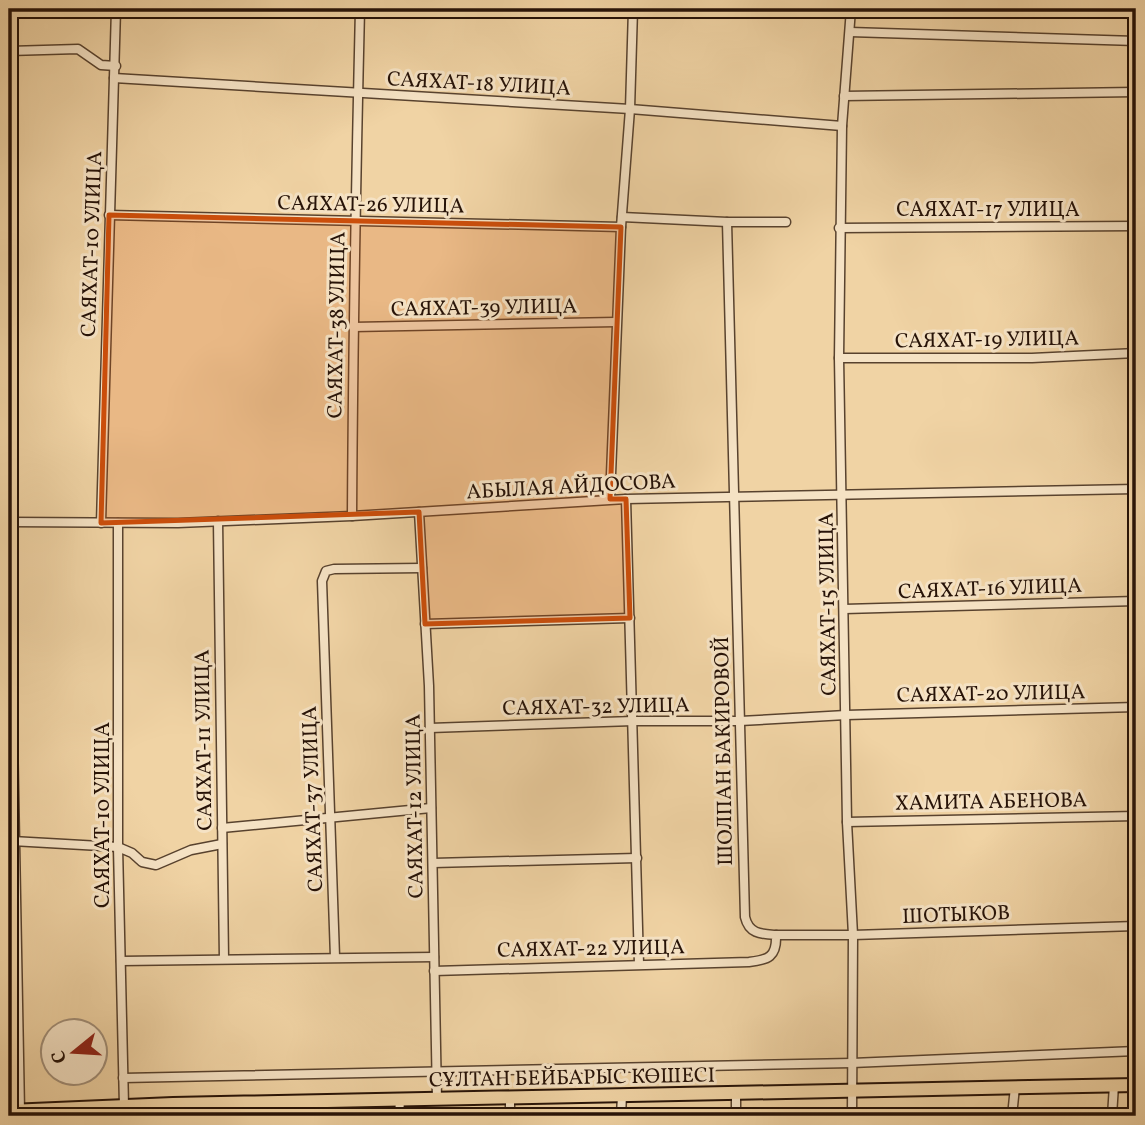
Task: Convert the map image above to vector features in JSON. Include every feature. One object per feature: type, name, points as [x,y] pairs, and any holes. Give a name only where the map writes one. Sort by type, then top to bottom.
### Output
[{"type":"main road","name":"СҰЛТАН БЕЙБАРЫС КӨШЕСІ","points":[[14,1111],[124,1106],[162,1110],[290,1102],[1136,1085]]},
{"type":"street","name":"САЯХАТ-10 УЛИЦА","points":[[101,523],[116,9]]},
{"type":"street","name":"САЯХАТ-38 УЛИЦА","points":[[352,516],[354,221],[360,9]]},
{"type":"street","points":[[610,499],[616,322],[630,109],[633,9]]},
{"type":"street","name":"САЯХАТ-15 УЛИЦА","points":[[851,9],[842,126],[839,358],[847,822],[853,935],[852,1116]]},
{"type":"street","points":[[850,32],[1136,41]]},
{"type":"street","points":[[9,51],[78,49],[101,65],[116,66]]},
{"type":"street","name":"САЯХАТ-18 УЛИЦА","points":[[114,78],[630,109],[842,126]]},
{"type":"street","points":[[844,96],[1136,92]]},
{"type":"street","name":"САЯХАТ-26 УЛИЦА","points":[[109,215],[621,227]]},
{"type":"street","points":[[622,216],[727,222],[786,222]]},
{"type":"street","name":"ШОЛПАН БАКИРОВОЙ","points":[[727,222],[745,917],[751,930],[758,934],[776,935]]},
{"type":"street","name":"САЯХАТ-17 УЛИЦА","points":[[839,228],[1136,226]]},
{"type":"street","name":"САЯХАТ-39 УЛИЦА","points":[[353,327],[616,322]]},
{"type":"street","name":"САЯХАТ-19 УЛИЦА","points":[[839,358],[1032,358],[1136,353]]},
{"type":"street","name":"АБЫЛАЯ АЙДОСОВА","points":[[9,522],[118,523],[352,516],[610,499],[1136,489]]},
{"type":"street","points":[[626,499],[639,964]]},
{"type":"street","name":"САЯХАТ-12 УЛИЦА","points":[[419,512],[430,728],[437,1099]]},
{"type":"street","name":"САЯХАТ-11 УЛИЦА","points":[[218,521],[223,958]]},
{"type":"street","points":[[9,522],[14,1111]]},
{"type":"street","name":"САЯХАТ-10 УЛИЦА","points":[[118,523],[118,847],[124,1106]]},
{"type":"street","name":"САЯХАТ-37 УЛИЦА","points":[[335,957],[322,581],[326,571],[334,569],[422,568]]},
{"type":"street","name":"САЯХАТ-16 УЛИЦА","points":[[844,609],[1136,601]]},
{"type":"street","points":[[425,624],[630,618]]},
{"type":"street","name":"САЯХАТ-20 УЛИЦА","points":[[846,715],[1136,707]]},
{"type":"street","name":"САЯХАТ-32 УЛИЦА","points":[[430,728],[846,715]]},
{"type":"street","points":[[222,828],[432,808]]},
{"type":"street","name":"ХАМИТА АБЕНОВА","points":[[847,822],[1136,816]]},
{"type":"street","points":[[11,841],[118,847],[132,853],[142,862],[156,866],[191,850],[222,844]]},
{"type":"street","points":[[433,863],[637,858]]},
{"type":"street","name":"ШОТЫКОВ","points":[[776,935],[1136,926]]},
{"type":"street","name":"САЯХАТ-22 УЛИЦА","points":[[434,971],[749,962],[766,960],[773,956],[777,947],[776,935]]},
{"type":"street","points":[[121,961],[434,957]]},
{"type":"street","points":[[124,1078],[852,1063],[1136,1051]]},
{"type":"street","points":[[1112,1116],[1114,1085]]},
{"type":"street","points":[[1012,1116],[1014,1087]]},
{"type":"street","points":[[736,1093],[736,1116]]},
{"type":"street","points":[[621,1116],[622,1095]]},
{"type":"street","points":[[510,1097],[510,1116]]},
{"type":"street","points":[[399,1116],[400,1100]]},
{"type":"street","points":[[289,1116],[290,1102]]},
{"type":"highlighted area","points":[[109,215],[621,227],[610,499],[626,499],[630,618],[425,624],[419,512],[101,523]]}]
